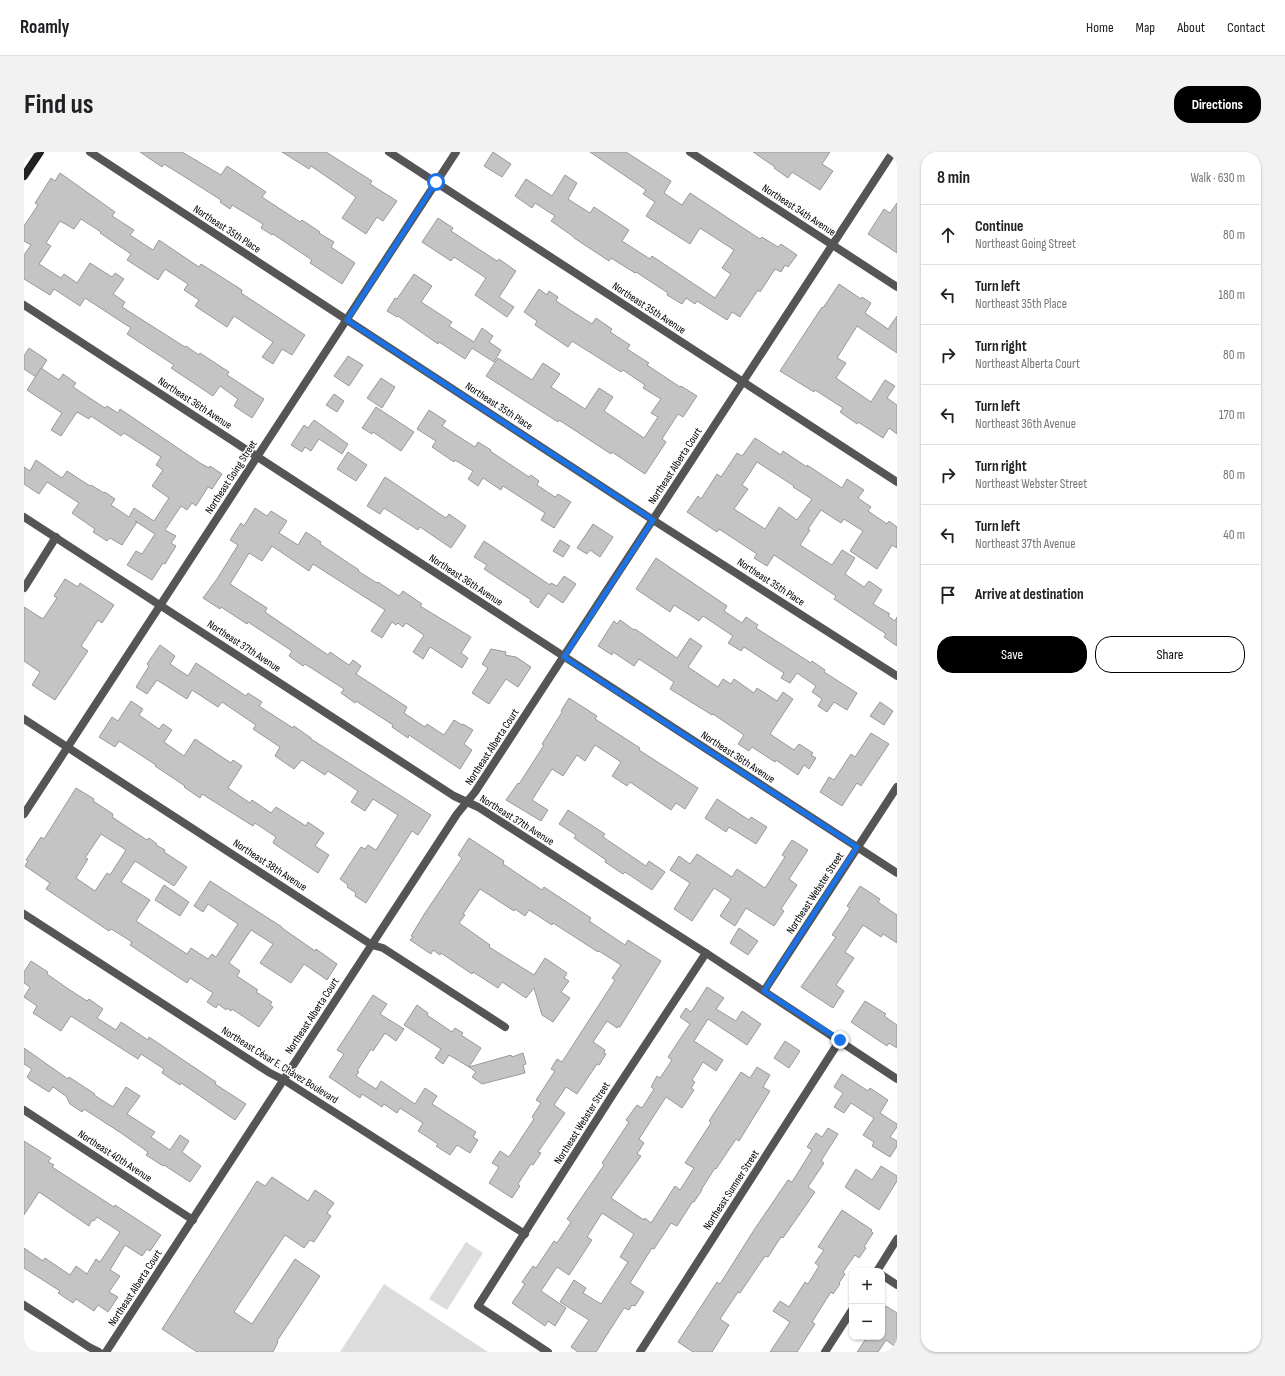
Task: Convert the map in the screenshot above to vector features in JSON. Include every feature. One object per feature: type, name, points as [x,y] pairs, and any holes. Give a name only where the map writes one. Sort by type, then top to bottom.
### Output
[{"type":"street","points":[[24,176],[40,152]]},
{"type":"street","name":"Northeast 35th Place","points":[[90,152],[653,520],[897,676]]},
{"type":"street","name":"Northeast 35th Avenue","points":[[389,152],[897,482]]},
{"type":"street","name":"Northeast Going Street","points":[[24,814],[456,152]]},
{"type":"street","name":"Northeast 34th Avenue","points":[[690,152],[897,287]]},
{"type":"street","name":"Northeast Alberta Court","points":[[106,1352],[194,1220],[457,814],[475,792],[564,657],[893,152]]},
{"type":"street","name":"Northeast 36th Avenue","points":[[24,305],[897,873]]},
{"type":"street","name":"Northeast 37th Avenue","points":[[24,517],[454,796],[485,812],[706,953],[897,1079]]},
{"type":"street","points":[[24,588],[56,537]]},
{"type":"street","name":"Northeast 38th Avenue","points":[[24,719],[372,945],[383,948],[505,1027]]},
{"type":"street","name":"Northeast Webster Street","points":[[764,991],[897,787]]},
{"type":"street","name":"Northeast César E. Chávez Boulevard","points":[[24,914],[270,1073],[284,1080],[525,1234]]},
{"type":"street","name":"Northeast Webster Street","points":[[548,1352],[478,1306],[615,1091],[706,953]]},
{"type":"street","name":"Northeast Sumner Street","points":[[640,1352],[840,1040]]},
{"type":"street","name":"Northeast 40th Avenue","points":[[24,1110],[194,1220]]},
{"type":"street","points":[[879,1268],[897,1239]]},
{"type":"street","points":[[885,1277],[897,1285]]},
{"type":"street","points":[[24,1305],[99,1352]]},
{"type":"street","points":[[825,1352],[849,1315]]},
{"type":"shaded area","points":[[466,1242],[483,1253],[447,1310],[429,1299]]},
{"type":"shaded area","points":[[384,1284],[488,1352],[340,1352]]},
{"type":"building","points":[[140,152],[182,152],[221,175],[227,166],[266,192],[262,197],[300,222],[302,220],[334,242],[331,247],[355,263],[342,284],[310,263],[312,260],[273,234],[272,235],[261,228],[263,224],[232,205],[230,209],[220,202],[221,200],[188,179],[164,164],[162,167]]},
{"type":"building","points":[[282,152],[326,152],[372,181],[370,184],[397,201],[383,221],[377,217],[366,234],[342,218],[356,197],[311,166],[309,169]]},
{"type":"building","points":[[493,152],[511,164],[502,177],[484,166]]},
{"type":"building","points":[[590,152],[626,152],[671,181],[664,193],[682,205],[690,193],[760,239],[762,237],[778,247],[781,244],[797,255],[788,267],[785,265],[781,272],[775,269],[760,292],[758,290],[740,317],[732,312],[727,320],[697,301],[695,304],[686,298],[682,304],[636,272],[635,273],[611,258],[609,261],[574,238],[551,221],[555,216],[535,203],[532,208],[515,196],[526,179],[552,196],[565,175],[577,183],[568,199],[590,213],[594,207],[629,230],[622,241],[650,259],[652,256],[715,298],[731,274],[722,268],[734,250],[700,228],[690,244],[646,216],[655,202],[643,194],[646,190]]},
{"type":"building","points":[[753,152],[830,152],[822,164],[833,171],[820,190],[792,172],[788,178]]},
{"type":"building","points":[[60,173],[115,212],[112,216],[134,230],[130,235],[153,250],[159,240],[199,267],[201,264],[242,290],[241,293],[305,335],[292,355],[282,349],[273,364],[262,357],[273,342],[234,316],[227,327],[195,306],[199,300],[184,290],[188,284],[165,269],[158,280],[127,260],[131,254],[81,219],[74,229],[60,221],[46,243],[51,246],[39,264],[61,278],[64,274],[77,283],[90,263],[112,277],[115,273],[124,279],[113,294],[125,302],[122,307],[185,347],[186,346],[199,355],[200,353],[229,372],[227,375],[264,399],[252,418],[234,406],[238,399],[220,386],[213,396],[171,368],[174,365],[127,334],[131,328],[85,298],[80,306],[54,289],[50,295],[24,279],[24,255],[31,245],[24,241],[24,226],[38,205],[35,203],[51,178],[55,181]]},
{"type":"building","points":[[897,203],[897,253],[868,234],[884,209],[890,213]]},
{"type":"building","points":[[438,218],[453,228],[451,231],[497,261],[499,259],[516,271],[499,297],[514,307],[507,317],[475,295],[486,278],[454,257],[451,261],[422,242]]},
{"type":"building","points":[[414,274],[432,286],[421,302],[452,322],[449,326],[474,342],[482,328],[493,336],[489,342],[501,350],[494,362],[472,348],[465,359],[439,342],[438,344],[398,316],[397,317],[387,311],[395,298],[397,299]]},
{"type":"building","points":[[839,284],[861,299],[862,297],[871,303],[865,313],[888,329],[897,316],[897,353],[857,326],[837,358],[846,363],[836,378],[871,402],[885,380],[895,386],[887,398],[897,405],[897,434],[889,428],[883,438],[858,422],[857,424],[840,412],[843,408],[815,390],[814,392],[780,371]]},
{"type":"building","points":[[539,289],[547,295],[549,291],[558,297],[556,301],[592,324],[596,318],[612,329],[610,332],[630,345],[627,349],[649,363],[647,365],[680,387],[681,386],[697,396],[683,417],[678,414],[662,439],[666,442],[645,474],[612,452],[611,454],[559,420],[558,422],[486,376],[498,358],[532,380],[543,363],[560,374],[551,387],[585,409],[599,388],[613,397],[604,411],[644,438],[658,417],[651,413],[661,399],[643,388],[645,385],[623,370],[621,372],[572,341],[568,347],[535,325],[537,321],[524,312]]},
{"type":"building","points":[[29,348],[47,360],[36,377],[24,369],[24,356]]},
{"type":"building","points":[[348,356],[363,365],[349,386],[334,376]]},
{"type":"building","points":[[41,368],[59,380],[63,374],[76,383],[73,387],[105,408],[107,406],[118,413],[120,409],[200,463],[209,468],[210,466],[222,474],[212,489],[208,487],[196,506],[192,503],[187,510],[181,506],[165,530],[176,536],[171,543],[176,546],[165,564],[163,563],[152,580],[127,565],[136,551],[142,554],[155,534],[137,522],[122,545],[110,538],[107,541],[93,532],[95,529],[72,513],[79,503],[47,482],[39,494],[24,484],[24,467],[30,471],[36,460],[62,478],[67,471],[90,486],[91,485],[104,493],[105,492],[115,499],[111,505],[129,517],[134,508],[154,521],[169,498],[152,486],[163,470],[156,465],[161,457],[124,433],[121,436],[91,416],[89,419],[77,412],[61,436],[51,430],[62,413],[27,390]]},
{"type":"building","points":[[381,378],[395,387],[382,408],[367,398]]},
{"type":"building","points":[[334,394],[344,401],[337,412],[326,405]]},
{"type":"building","points":[[376,407],[414,432],[401,451],[373,432],[372,434],[362,428]]},
{"type":"building","points":[[429,410],[446,421],[442,426],[475,447],[478,442],[529,477],[531,475],[539,481],[537,485],[555,497],[558,494],[571,502],[554,528],[541,520],[545,513],[503,486],[501,490],[483,478],[478,486],[468,479],[473,471],[455,460],[454,462],[432,447],[436,441],[417,429]]},
{"type":"building","points":[[314,420],[348,444],[342,454],[319,439],[311,451],[305,447],[302,452],[291,445],[304,425],[308,428]]},
{"type":"building","points":[[755,438],[781,455],[783,451],[842,488],[847,479],[864,490],[858,498],[871,507],[868,511],[887,524],[889,521],[897,527],[897,548],[892,545],[877,569],[850,551],[863,531],[844,519],[841,523],[821,510],[808,529],[810,530],[800,545],[832,565],[842,550],[855,558],[845,574],[864,587],[869,581],[882,590],[873,604],[890,614],[888,616],[895,621],[897,617],[897,646],[884,637],[886,634],[834,599],[836,596],[774,555],[767,566],[754,558],[757,554],[719,529],[717,532],[687,512],[698,496],[701,499],[717,474],[721,477],[737,453],[742,456]],"holes":[[[757,462],[794,486],[793,487],[812,499],[797,520],[779,507],[765,529],[734,509],[748,489],[742,485]]]},
{"type":"building","points":[[348,452],[367,465],[356,481],[337,469]]},
{"type":"building","points":[[385,477],[446,518],[449,514],[466,526],[451,548],[420,527],[418,530],[384,508],[380,514],[367,506]]},
{"type":"building","points":[[255,508],[267,516],[271,511],[287,521],[279,533],[298,545],[306,532],[321,542],[320,544],[359,570],[358,571],[399,596],[403,591],[422,604],[420,606],[471,637],[461,653],[468,658],[462,668],[430,647],[423,659],[413,652],[424,635],[406,623],[403,627],[398,623],[396,625],[392,622],[382,638],[371,631],[385,610],[313,564],[309,571],[272,546],[262,561],[249,553],[230,584],[267,608],[265,612],[328,655],[330,652],[349,665],[353,660],[361,666],[356,674],[407,707],[404,713],[425,727],[427,724],[444,735],[454,720],[473,730],[464,744],[472,750],[460,769],[409,735],[408,738],[392,727],[393,725],[356,701],[355,703],[341,693],[344,689],[305,664],[303,666],[289,656],[292,651],[248,622],[247,624],[221,607],[220,609],[203,598],[217,579],[238,545],[230,540],[241,523],[244,526]]},
{"type":"building","points":[[593,524],[613,537],[600,557],[590,550],[587,554],[577,548]]},
{"type":"building","points":[[560,540],[570,546],[563,557],[553,551]]},
{"type":"building","points":[[484,541],[550,585],[551,583],[557,586],[564,576],[576,584],[563,603],[548,593],[538,608],[530,602],[531,600],[484,569],[487,565],[474,557]]},
{"type":"building","points":[[656,558],[727,606],[724,611],[742,623],[746,617],[758,625],[756,628],[811,663],[812,661],[825,670],[824,672],[857,693],[847,710],[834,702],[827,712],[818,706],[822,699],[812,692],[816,686],[797,673],[790,683],[781,678],[784,673],[744,647],[741,651],[728,643],[733,636],[703,616],[699,621],[674,605],[670,612],[636,589]]},
{"type":"building","points":[[65,579],[78,587],[80,583],[114,605],[102,623],[98,620],[81,646],[88,651],[55,700],[32,685],[40,672],[24,661],[24,607],[43,619],[57,598],[54,596]]},
{"type":"building","points":[[620,620],[677,658],[690,638],[702,646],[688,667],[718,687],[723,679],[731,684],[734,679],[754,693],[757,688],[777,701],[783,692],[793,699],[770,734],[794,750],[799,744],[813,753],[811,755],[816,758],[809,769],[804,765],[798,775],[776,760],[775,762],[752,747],[749,751],[738,744],[744,735],[713,714],[712,715],[670,689],[674,682],[639,659],[634,666],[613,652],[612,655],[598,646],[614,621],[617,624]]},
{"type":"building","points":[[160,645],[175,656],[170,664],[188,676],[196,663],[246,696],[248,693],[262,702],[259,706],[293,728],[294,726],[311,739],[431,815],[418,835],[412,831],[366,903],[355,896],[356,893],[347,887],[348,885],[340,879],[361,847],[365,849],[368,845],[376,850],[398,815],[373,799],[365,811],[351,802],[358,791],[328,771],[325,775],[302,760],[294,769],[275,756],[280,747],[253,729],[256,725],[222,702],[218,707],[192,690],[187,699],[157,680],[147,694],[136,687],[149,666],[147,664]]},
{"type":"building","points":[[491,649],[506,652],[505,655],[516,657],[531,667],[518,687],[506,679],[489,704],[472,693],[488,668],[482,664]]},
{"type":"building","points":[[569,698],[597,716],[595,719],[640,748],[639,750],[698,788],[685,809],[676,803],[671,810],[630,782],[627,786],[612,776],[621,762],[595,745],[585,761],[577,755],[563,776],[552,769],[532,800],[548,810],[541,821],[506,800],[518,783],[519,784],[544,745],[542,744]]},
{"type":"building","points":[[131,701],[143,709],[139,715],[159,729],[163,724],[172,730],[164,742],[184,756],[195,739],[231,763],[233,760],[242,766],[228,788],[250,803],[252,800],[271,813],[276,807],[306,826],[308,822],[324,833],[315,846],[329,855],[318,873],[273,843],[276,837],[255,823],[253,826],[202,794],[200,798],[155,766],[156,765],[119,741],[115,747],[99,737],[112,717],[118,721]]},
{"type":"building","points":[[880,702],[893,711],[884,725],[870,716]]},
{"type":"building","points":[[871,733],[889,744],[861,786],[857,783],[842,806],[820,792],[829,777],[834,780],[851,754],[855,757]]},
{"type":"building","points":[[76,788],[94,799],[93,801],[113,814],[112,817],[147,840],[149,838],[157,844],[156,845],[165,850],[164,852],[187,867],[174,886],[135,861],[121,882],[150,900],[136,921],[187,954],[191,948],[208,959],[212,954],[216,957],[238,924],[208,904],[203,912],[194,906],[210,881],[337,964],[327,980],[304,964],[291,983],[260,963],[273,944],[251,930],[229,963],[240,971],[237,976],[258,990],[256,992],[272,1002],[270,1005],[273,1007],[259,1027],[232,1009],[231,1011],[227,1008],[226,1010],[218,1004],[216,1008],[207,1002],[213,993],[190,978],[187,983],[130,945],[132,942],[113,930],[110,929],[109,931],[46,889],[50,883],[25,866],[28,861],[26,860],[41,837],[44,839]],"holes":[[[101,834],[126,850],[110,875],[107,873],[95,891],[76,878],[88,859],[85,858]]]},
{"type":"building","points":[[717,799],[749,820],[751,817],[767,827],[756,844],[729,827],[726,832],[705,818]]},
{"type":"building","points":[[568,810],[605,834],[603,837],[646,866],[649,861],[665,872],[652,890],[625,872],[623,874],[605,862],[606,860],[574,838],[576,835],[559,824]]},
{"type":"building","points":[[469,838],[504,861],[503,864],[542,890],[544,887],[591,918],[589,921],[625,945],[628,940],[661,961],[620,1027],[618,1026],[617,1028],[607,1021],[593,1042],[605,1050],[604,1053],[606,1054],[599,1065],[597,1064],[577,1094],[566,1087],[554,1105],[565,1113],[538,1152],[541,1153],[533,1165],[531,1164],[518,1184],[520,1186],[512,1198],[489,1183],[499,1167],[492,1163],[500,1151],[509,1157],[534,1119],[532,1117],[541,1103],[536,1100],[555,1071],[551,1069],[557,1059],[562,1062],[615,980],[612,978],[621,965],[529,910],[525,916],[515,909],[514,911],[480,889],[463,914],[465,915],[459,923],[490,945],[489,947],[534,975],[545,958],[567,973],[564,978],[569,981],[561,992],[570,998],[553,1022],[542,1015],[534,988],[526,998],[502,982],[498,988],[473,972],[472,974],[441,953],[440,955],[433,950],[431,954],[410,940],[425,913],[462,858],[458,855]]},
{"type":"building","points":[[792,840],[808,850],[789,879],[797,885],[781,909],[784,911],[774,926],[746,908],[735,926],[720,916],[731,899],[714,888],[692,921],[674,909],[690,883],[670,870],[679,856],[690,864],[697,854],[732,877],[737,869],[765,888],[785,857],[782,855]]},
{"type":"building","points":[[164,885],[189,902],[180,916],[155,900]]},
{"type":"building","points":[[860,886],[880,899],[878,902],[897,915],[897,943],[883,934],[881,937],[863,925],[845,952],[854,958],[836,985],[844,991],[833,1008],[801,987],[836,937],[832,935],[850,908],[847,906]]},
{"type":"building","points":[[739,928],[758,941],[748,955],[730,943]]},
{"type":"building","points":[[31,961],[48,972],[47,974],[67,988],[87,1001],[89,999],[103,1009],[97,1018],[116,1030],[121,1022],[148,1040],[149,1037],[246,1104],[235,1120],[181,1083],[180,1085],[162,1073],[164,1069],[141,1054],[138,1059],[71,1016],[61,1031],[33,1013],[37,1006],[24,997],[30,987],[24,983],[24,972]]},
{"type":"building","points":[[707,987],[724,998],[716,1009],[736,1021],[742,1011],[761,1024],[747,1045],[708,1019],[694,1041],[723,1060],[716,1071],[703,1062],[692,1080],[695,1082],[691,1088],[694,1090],[682,1108],[666,1097],[639,1139],[644,1143],[637,1154],[641,1156],[611,1198],[651,1223],[675,1186],[680,1190],[694,1168],[685,1163],[711,1123],[709,1121],[741,1072],[750,1078],[757,1067],[770,1075],[763,1087],[770,1091],[739,1141],[736,1139],[677,1226],[671,1223],[654,1249],[652,1248],[630,1283],[644,1292],[635,1306],[632,1305],[629,1310],[624,1308],[596,1352],[578,1352],[571,1347],[589,1320],[560,1302],[574,1280],[586,1288],[583,1293],[601,1304],[628,1262],[620,1257],[634,1234],[602,1213],[587,1237],[592,1240],[569,1275],[557,1267],[541,1291],[566,1308],[555,1326],[548,1321],[545,1326],[512,1303],[525,1284],[522,1282],[533,1266],[536,1268],[554,1241],[557,1243],[571,1222],[567,1219],[604,1165],[602,1163],[629,1122],[626,1120],[637,1105],[642,1108],[654,1089],[651,1087],[657,1076],[660,1078],[672,1060],[668,1057],[690,1024],[680,1017],[686,1008],[691,1012]]},
{"type":"building","points":[[373,995],[387,1004],[380,1014],[404,1029],[396,1041],[385,1033],[373,1051],[371,1049],[357,1071],[359,1072],[356,1076],[376,1089],[381,1081],[415,1104],[425,1088],[437,1096],[432,1104],[476,1132],[473,1137],[478,1140],[470,1153],[457,1145],[450,1155],[436,1146],[438,1144],[418,1131],[423,1123],[400,1108],[397,1113],[384,1104],[382,1107],[362,1094],[360,1098],[329,1077],[344,1054],[337,1050]]},
{"type":"building","points":[[865,1001],[886,1014],[884,1016],[897,1025],[897,1048],[889,1043],[887,1046],[851,1022]]},
{"type":"building","points":[[417,1005],[428,1013],[427,1015],[452,1032],[455,1028],[463,1033],[461,1035],[481,1048],[469,1067],[449,1055],[443,1064],[435,1058],[441,1049],[404,1025]]},
{"type":"building","points":[[785,1041],[800,1051],[789,1068],[774,1058]]},
{"type":"building","points":[[24,1048],[68,1079],[69,1077],[113,1107],[126,1087],[140,1096],[127,1114],[155,1132],[151,1137],[170,1150],[180,1135],[189,1141],[182,1152],[201,1166],[190,1182],[146,1155],[148,1152],[121,1133],[84,1109],[82,1112],[70,1104],[66,1096],[53,1087],[49,1092],[30,1080],[27,1077],[32,1069],[24,1064]]},
{"type":"building","points":[[523,1053],[526,1064],[523,1065],[525,1073],[482,1084],[472,1077],[476,1072],[469,1067]]},
{"type":"building","points":[[842,1074],[868,1091],[870,1088],[888,1100],[880,1113],[897,1124],[897,1127],[890,1137],[897,1141],[897,1146],[890,1157],[872,1146],[874,1142],[863,1135],[874,1118],[851,1103],[844,1113],[834,1107],[843,1093],[834,1087]]},
{"type":"building","points":[[828,1128],[838,1134],[821,1161],[824,1163],[808,1187],[815,1192],[783,1238],[781,1237],[768,1257],[765,1256],[720,1319],[729,1325],[712,1352],[693,1352],[678,1342],[717,1282],[720,1284],[788,1180],[792,1182],[812,1150],[807,1147],[816,1133],[822,1137]]},
{"type":"building","points":[[24,1141],[51,1158],[48,1162],[54,1165],[52,1167],[161,1235],[150,1251],[147,1249],[142,1256],[125,1245],[110,1270],[120,1276],[109,1292],[118,1297],[108,1312],[98,1305],[94,1311],[76,1299],[73,1303],[58,1293],[60,1291],[24,1268],[24,1248],[43,1261],[45,1258],[70,1275],[76,1266],[87,1274],[96,1259],[100,1262],[120,1232],[97,1217],[94,1221],[92,1220],[89,1226],[39,1192],[24,1215]]},
{"type":"building","points":[[881,1166],[897,1176],[897,1181],[879,1210],[845,1187],[856,1169],[872,1180]]},
{"type":"building","points":[[272,1177],[308,1201],[315,1190],[334,1203],[327,1213],[331,1216],[314,1242],[310,1240],[304,1248],[285,1235],[234,1312],[252,1324],[295,1259],[320,1276],[277,1341],[278,1342],[273,1352],[197,1352],[162,1329],[257,1181],[265,1186]]},
{"type":"building","points":[[842,1210],[872,1230],[871,1231],[873,1233],[864,1247],[866,1248],[859,1258],[855,1255],[843,1272],[845,1274],[839,1283],[840,1284],[833,1294],[831,1292],[812,1322],[815,1324],[797,1352],[770,1352],[790,1322],[773,1311],[780,1301],[789,1307],[805,1282],[808,1284],[819,1266],[815,1263],[824,1250],[818,1247]]},
{"type":"building","points":[[886,1306],[897,1313],[897,1348],[886,1340],[878,1352],[857,1352],[865,1340],[885,1340]]},
{"type":"route","points":[[436,182],[347,320],[653,520],[564,657],[857,847],[764,991],[840,1040]]}]
